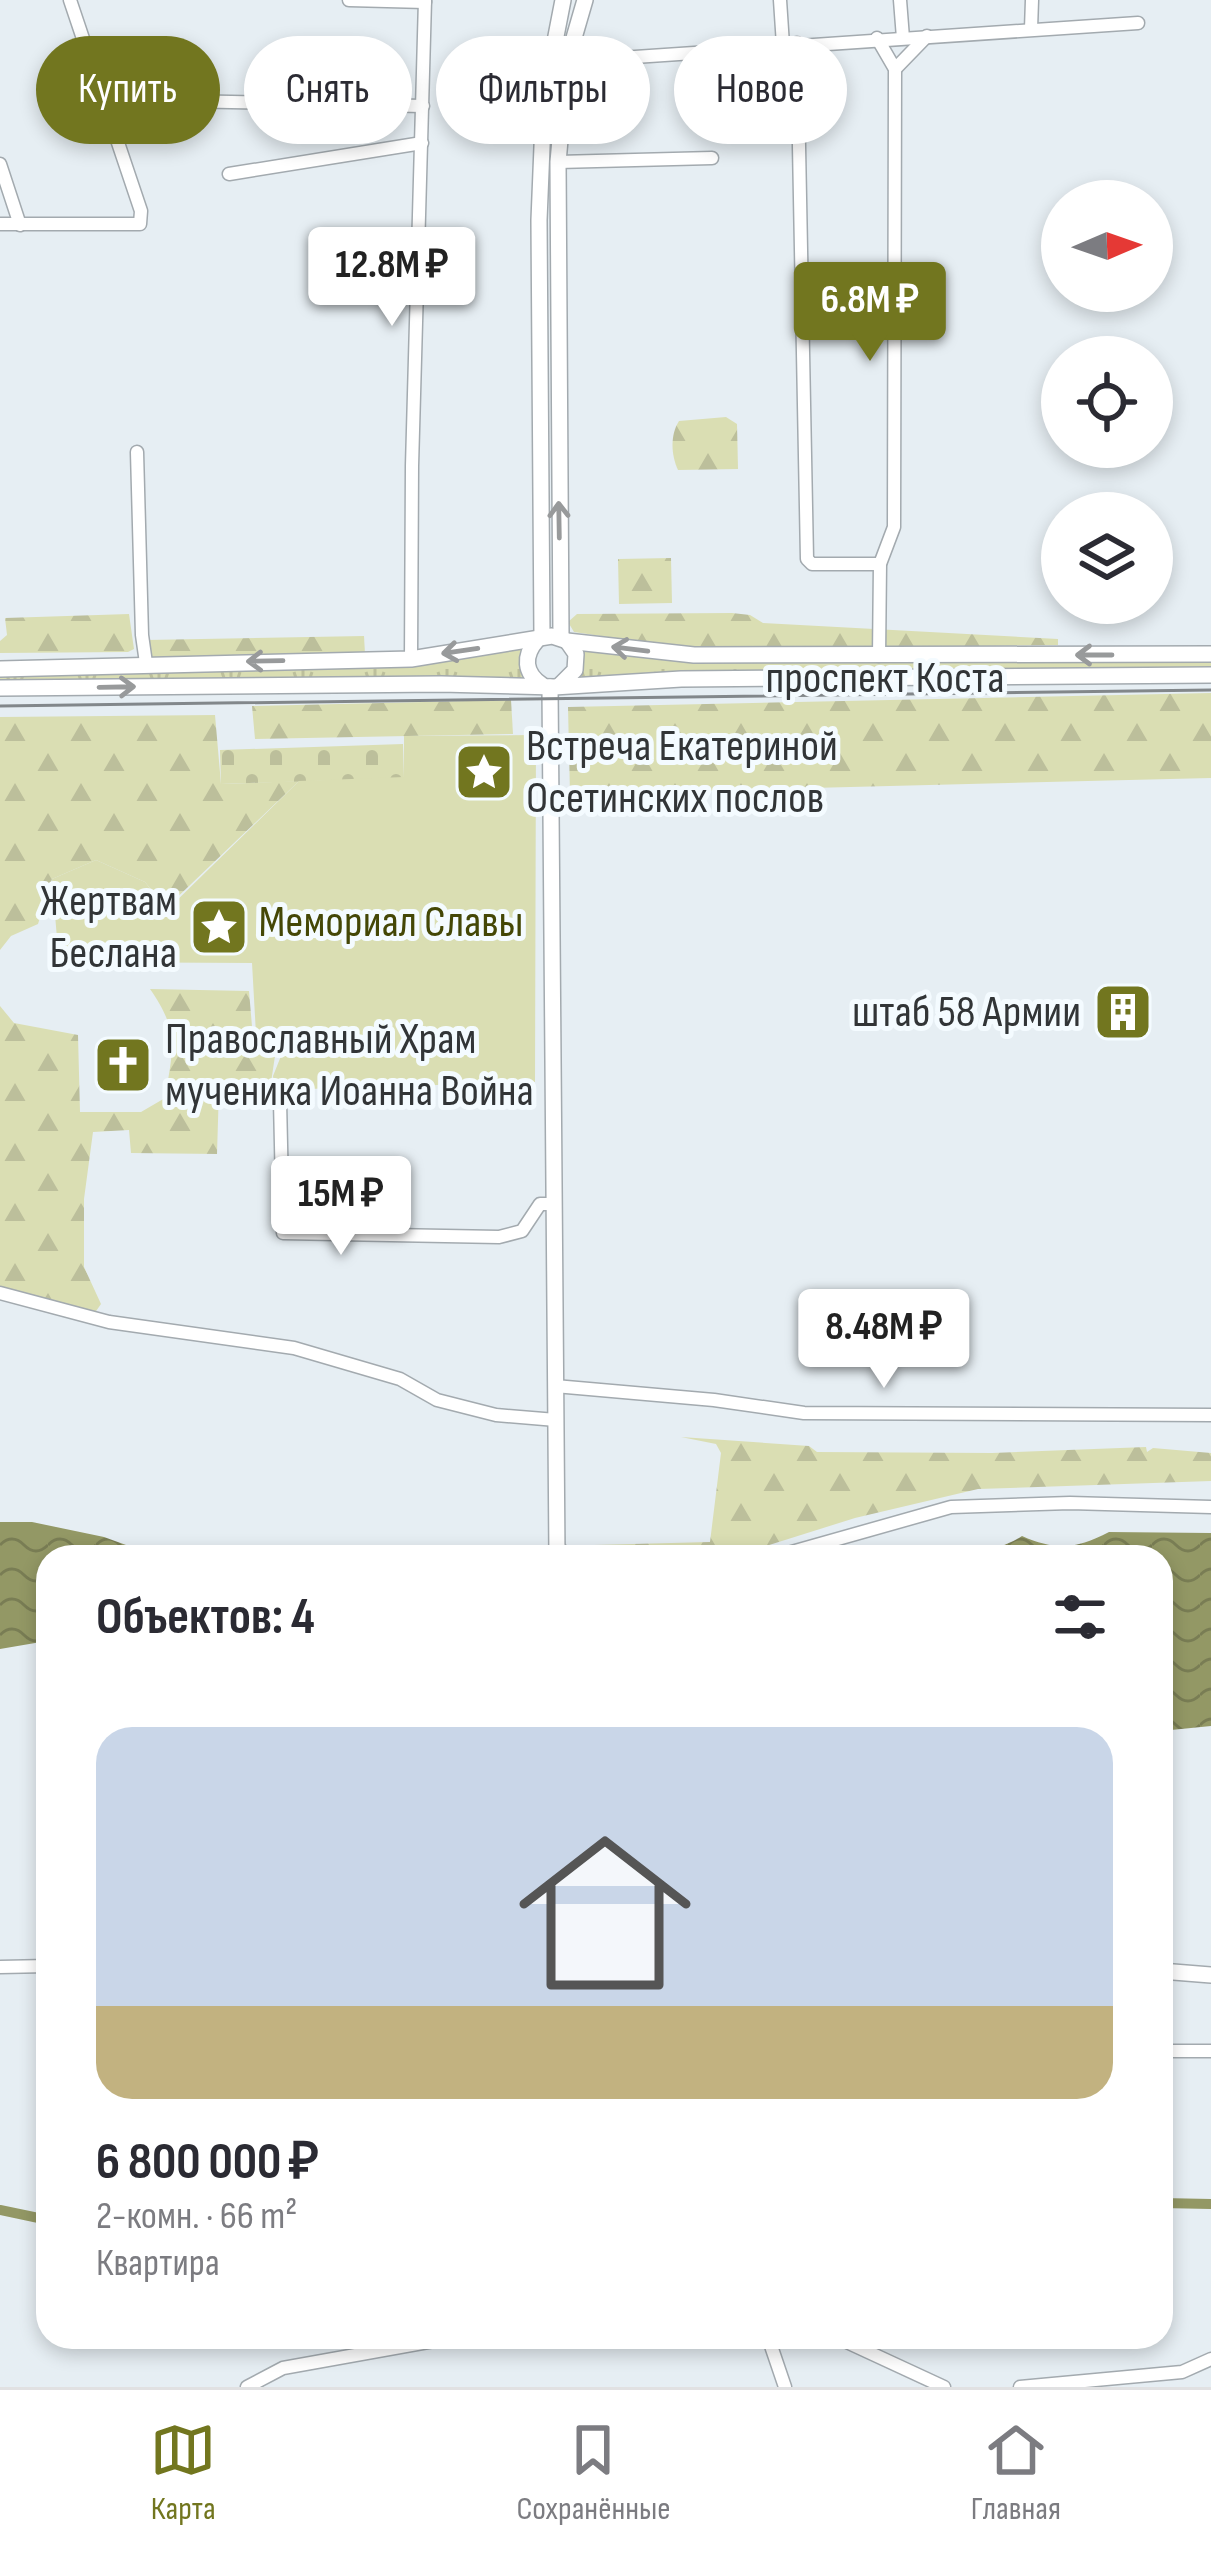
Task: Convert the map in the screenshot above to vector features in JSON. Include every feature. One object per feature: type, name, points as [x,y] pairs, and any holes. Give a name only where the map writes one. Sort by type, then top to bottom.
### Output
[{"type":"main road","points":[[555,36],[563,0]]},
{"type":"main road","points":[[575,36],[585,0]]},
{"type":"main road","points":[[545,144],[538,305],[540,639],[529,651],[527,664],[532,677],[550,686],[572,677],[577,662],[564,639],[560,144]]},
{"type":"main road","name":"проспект Коста","points":[[0,669],[411,658],[540,639],[694,655],[1211,654]]},
{"type":"main road","name":"проспект Коста","points":[[0,688],[550,686],[681,679],[1211,675]]},
{"type":"main road","points":[[550,686],[557,1545]]},
{"type":"main road","points":[[1173,1972],[1211,1975]]},
{"type":"street","points":[[0,224],[140,224],[141,212],[70,0]]},
{"type":"street","points":[[349,0],[425,1],[411,658]]},
{"type":"street","points":[[780,0],[788,36]]},
{"type":"street","points":[[900,0],[903,38]]},
{"type":"street","points":[[1031,29],[1032,0]]},
{"type":"street","points":[[847,40],[1138,22]]},
{"type":"street","points":[[895,69],[928,36]]},
{"type":"street","points":[[877,38],[895,69],[893,527],[880,564],[879,656]]},
{"type":"street","points":[[220,102],[423,106]]},
{"type":"street","points":[[229,174],[422,143]]},
{"type":"street","points":[[793,144],[807,559],[812,564],[880,564]]},
{"type":"street","points":[[558,162],[712,158]]},
{"type":"street","points":[[0,164],[20,225]]},
{"type":"street","points":[[137,452],[146,663]]},
{"type":"street","points":[[280,1101],[284,1233],[499,1237],[521,1231],[539,1204],[553,1204]]},
{"type":"street","points":[[0,1293],[109,1322],[294,1348],[400,1379],[436,1400],[496,1415],[556,1420]]},
{"type":"street","points":[[555,1386],[804,1413],[1211,1414]]},
{"type":"street","points":[[816,1545],[951,1507],[1070,1502],[1211,1507]]},
{"type":"street","points":[[0,1967],[36,1966]]},
{"type":"street","points":[[1173,2051],[1211,2050]]},
{"type":"street","points":[[247,2387],[283,2368],[389,2349]]},
{"type":"street","points":[[772,2349],[785,2387]]},
{"type":"street","points":[[862,2349],[944,2387]]},
{"type":"street","points":[[1020,2387],[1181,2372],[1211,2359]]},
{"type":"green space","points":[[726,417],[737,424],[738,469],[678,470],[672,445],[679,421]]},
{"type":"green space","points":[[671,558],[672,603],[619,604],[618,559]]},
{"type":"green space","points":[[129,614],[134,649],[128,652],[0,653],[0,641],[7,635],[5,618]]},
{"type":"green space","points":[[577,614],[750,615],[763,623],[1058,639],[1058,645],[696,650],[574,632],[568,622]]},
{"type":"green space","points":[[364,636],[365,654],[153,658],[148,657],[146,640]]},
{"type":"green space","points":[[527,647],[527,679],[0,679],[0,674],[411,667]]},
{"type":"green space","points":[[577,647],[1211,660],[1211,670],[577,678]]},
{"type":"green space","points":[[1211,693],[1211,778],[570,794],[568,707]]},
{"type":"green space","points":[[511,700],[513,734],[255,739],[252,706]]},
{"type":"green space","points":[[215,715],[221,784],[299,781],[166,908],[145,882],[96,860],[52,879],[38,924],[11,936],[0,950],[0,717]]},
{"type":"green space","name":"Мемориал Славы","points":[[536,735],[535,1082],[275,1090],[273,1076],[283,1051],[256,1034],[252,963],[59,962],[52,879],[96,860],[145,882],[167,910],[299,781],[404,777],[404,736]]},
{"type":"green space","points":[[403,744],[404,778],[221,784],[220,750]]},
{"type":"green space","points":[[150,989],[249,991],[253,1038],[275,1056],[270,1089],[219,1088],[217,1154],[131,1153],[129,1130],[93,1132],[84,1199],[84,1267],[101,1304],[94,1314],[0,1299],[0,1006],[14,1023],[78,1035],[80,1112],[141,1112],[165,1098],[172,1053],[166,1017]]},
{"type":"green space","points":[[681,1437],[809,1446],[817,1452],[992,1453],[1146,1447],[1147,1452],[1153,1448],[1211,1453],[1211,1481],[978,1489],[855,1518],[769,1545],[594,1545],[710,1542],[721,1453],[716,1444]]},
{"type":"water","points":[[0,1522],[32,1522],[126,1545],[36,1545],[36,1643],[0,1649]]},
{"type":"water","points":[[1109,1532],[1211,1533],[1211,1726],[1173,1730],[1173,1545],[1071,1545]]},
{"type":"water","points":[[1022,1536],[1056,1545],[1001,1545]]},
{"type":"waterway","points":[[1173,2203],[1211,2204]]},
{"type":"waterway","points":[[0,2210],[36,2218]]},
{"type":"tram line","points":[[0,706],[1211,690]]},
{"type":"place","name":"Встреча Екатериной Осетинских послов","points":[[484,772]]},
{"type":"place","name":"Жертвам Беслана","points":[[219,927]]},
{"type":"place","name":"штаб 58 Армии","points":[[1123,1012]]},
{"type":"place","name":"Православный Храм мученика Иоанна Война","points":[[123,1065]]}]
